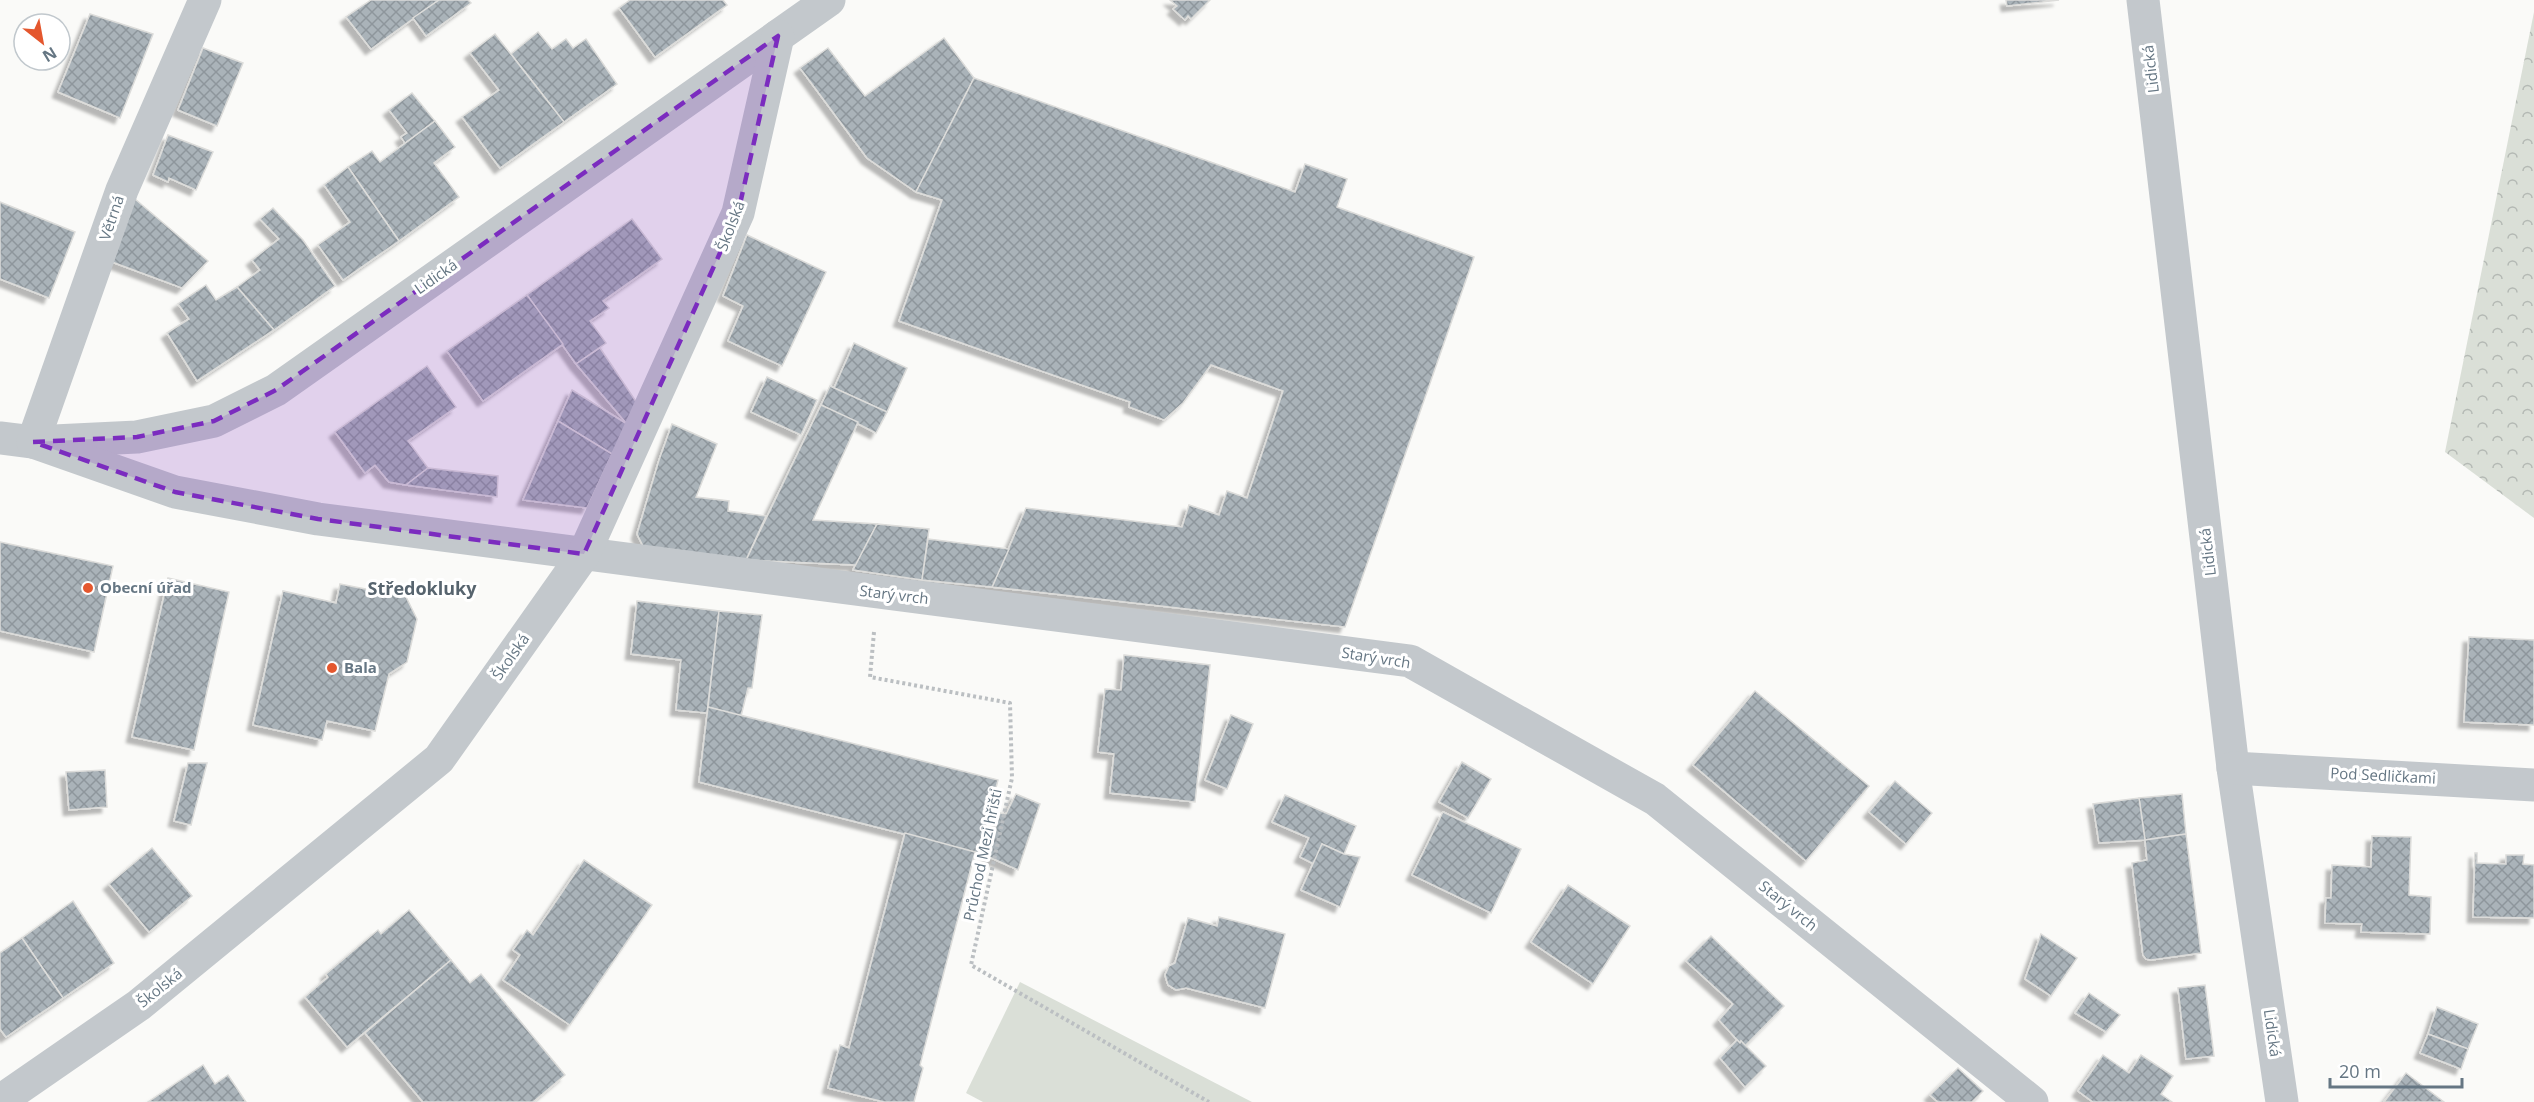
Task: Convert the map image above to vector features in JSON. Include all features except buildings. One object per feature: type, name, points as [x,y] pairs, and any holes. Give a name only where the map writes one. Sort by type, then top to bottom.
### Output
[{"type":"street","name":"Větrná","points":[[33,442],[122,190],[205,0]]},
{"type":"street","name":"Lidická","points":[[0,438],[33,442],[137,437],[214,421],[276,390],[829,0]]},
{"type":"street","name":"Lidická","points":[[2143,0],[2233,768],[2282,1102]]},
{"type":"street","name":"Školská","points":[[0,1101],[139,1005],[439,759],[584,554],[738,213],[778,36]]},
{"type":"street","name":"Starý vrch","points":[[33,442],[175,492],[318,519],[1410,661],[1655,799],[2032,1102]]},
{"type":"street","name":"Pod Sedličkami","points":[[2233,768],[2534,784]]},
{"type":"path","name":"Průchod Mezi hřišti","points":[[878,592],[870,677],[1010,703],[1012,777],[972,965],[1209,1102]]},
{"type":"highlighted area","points":[[778,36],[738,213],[584,554],[318,519],[175,492],[33,442],[137,437],[214,421],[276,390]]},
{"type":"green space","points":[[2534,12],[2534,518],[2445,452]]},
{"type":"green space","points":[[1020,982],[1252,1102],[983,1102],[966,1093]]},
{"type":"place","name":"Obecní úřad","points":[[88,588]]},
{"type":"place","name":"Bala","points":[[332,668]]},
{"type":"district","name":"Středokluky","points":[[422,589]]}]
